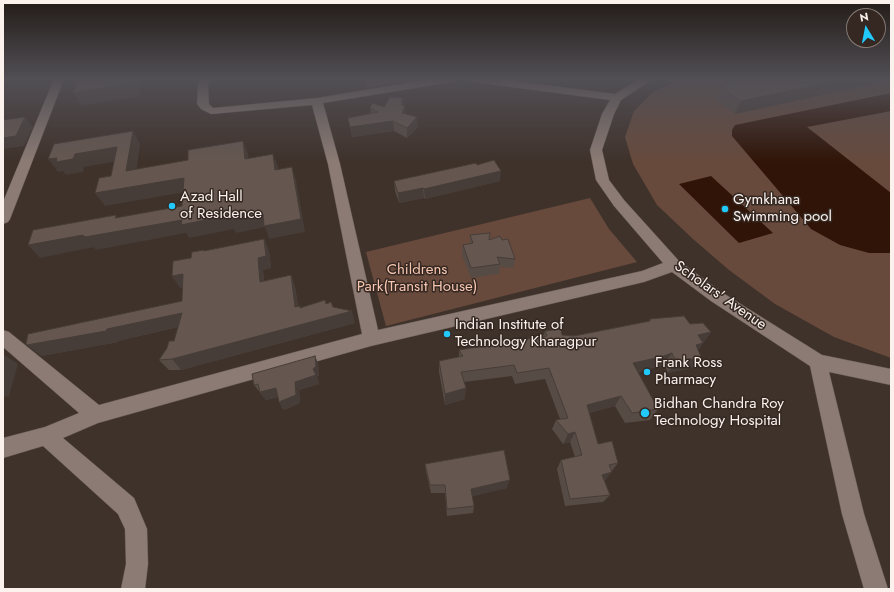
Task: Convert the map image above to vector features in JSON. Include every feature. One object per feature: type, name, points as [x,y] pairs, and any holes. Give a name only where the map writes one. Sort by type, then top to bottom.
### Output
[{"type":"street","points":[[4,216],[48,107]]},
{"type":"street","points":[[204,107],[211,111],[262,107]]},
{"type":"street","points":[[319,107],[334,164],[371,339]]},
{"type":"street","name":"Scholars' Avenue","points":[[612,107],[608,114],[596,150],[603,180],[628,213],[674,265],[717,296],[818,362],[891,377]]},
{"type":"street","points":[[4,216],[22,212]]},
{"type":"street","points":[[3,448],[46,436],[96,415],[371,339],[644,276],[674,265]]},
{"type":"street","points":[[3,337],[96,415]]},
{"type":"street","points":[[818,362],[853,514],[876,589]]},
{"type":"street","points":[[46,436],[126,506],[136,529],[137,564],[133,589]]},
{"type":"green space","points":[[638,107],[891,107],[891,358],[834,337],[775,304],[729,270],[657,205],[633,164],[625,137],[634,111]]},
{"type":"green space","name":"Childrens Park(Transit House)","points":[[590,198],[609,229],[637,262],[386,326],[366,252]]},
{"type":"shaded area","points":[[825,107],[891,107],[891,111],[807,127],[891,193],[891,253],[869,253],[840,245],[811,229],[732,136],[732,130],[735,125]]},
{"type":"shaded area","name":"Gymkhana Swimming pool","points":[[711,176],[773,233],[739,243],[679,184]]},
{"type":"building","points":[[371,107],[404,107],[402,113],[417,117],[407,128],[393,121],[350,127],[348,118],[378,112],[370,108]]},
{"type":"building","points":[[25,117],[16,136],[3,138],[3,120]]},
{"type":"building","points":[[133,131],[126,171],[188,160],[188,150],[243,141],[245,159],[273,154],[275,170],[292,167],[301,219],[264,226],[263,214],[230,220],[230,215],[181,225],[182,220],[85,237],[83,235],[28,245],[33,230],[116,215],[115,218],[182,206],[184,178],[95,193],[99,178],[111,176],[117,147],[75,154],[73,159],[56,162],[57,158],[48,159],[54,144]]},
{"type":"building","points":[[494,160],[501,171],[424,189],[398,193],[394,181],[476,163],[477,165]]},
{"type":"building","points":[[490,233],[489,240],[500,236],[502,240],[508,239],[515,259],[497,257],[500,264],[471,268],[463,245],[473,243],[470,235]]},
{"type":"building","points":[[264,239],[266,256],[258,258],[260,282],[291,275],[295,307],[300,306],[300,308],[325,300],[326,304],[331,302],[333,307],[352,311],[172,359],[159,360],[167,348],[169,341],[174,341],[182,313],[107,329],[106,331],[26,344],[28,334],[182,301],[183,274],[172,276],[173,261],[191,258],[192,252]]},
{"type":"building","points":[[684,316],[690,324],[703,323],[711,332],[698,335],[703,343],[696,345],[701,357],[676,362],[672,353],[633,363],[658,409],[632,413],[621,396],[587,405],[598,444],[612,441],[618,463],[609,465],[612,472],[602,475],[610,495],[570,499],[561,460],[582,455],[575,432],[568,434],[556,420],[568,418],[549,368],[517,373],[514,365],[461,372],[466,388],[445,394],[439,361],[463,356],[459,350],[547,336],[545,331],[561,329],[562,335],[574,336],[650,321],[650,319]]},
{"type":"building","points":[[315,356],[316,366],[313,369],[316,375],[295,382],[296,395],[279,402],[276,388],[260,392],[258,384],[254,385],[252,374]]},
{"type":"building","points":[[504,450],[510,480],[471,489],[474,506],[447,509],[445,485],[430,485],[425,464]]},
{"type":"place","name":"Azad Hall of Residence","points":[[172,206]]},
{"type":"place","name":"Gymkhana Swimming pool","points":[[725,209]]},
{"type":"place","name":"Indian Institute of Technology Kharagpur","points":[[447,334]]},
{"type":"place","name":"Frank Ross Pharmacy","points":[[647,372]]},
{"type":"place","name":"Bidhan Chandra Roy Technology Hospital","points":[[645,413]]}]
